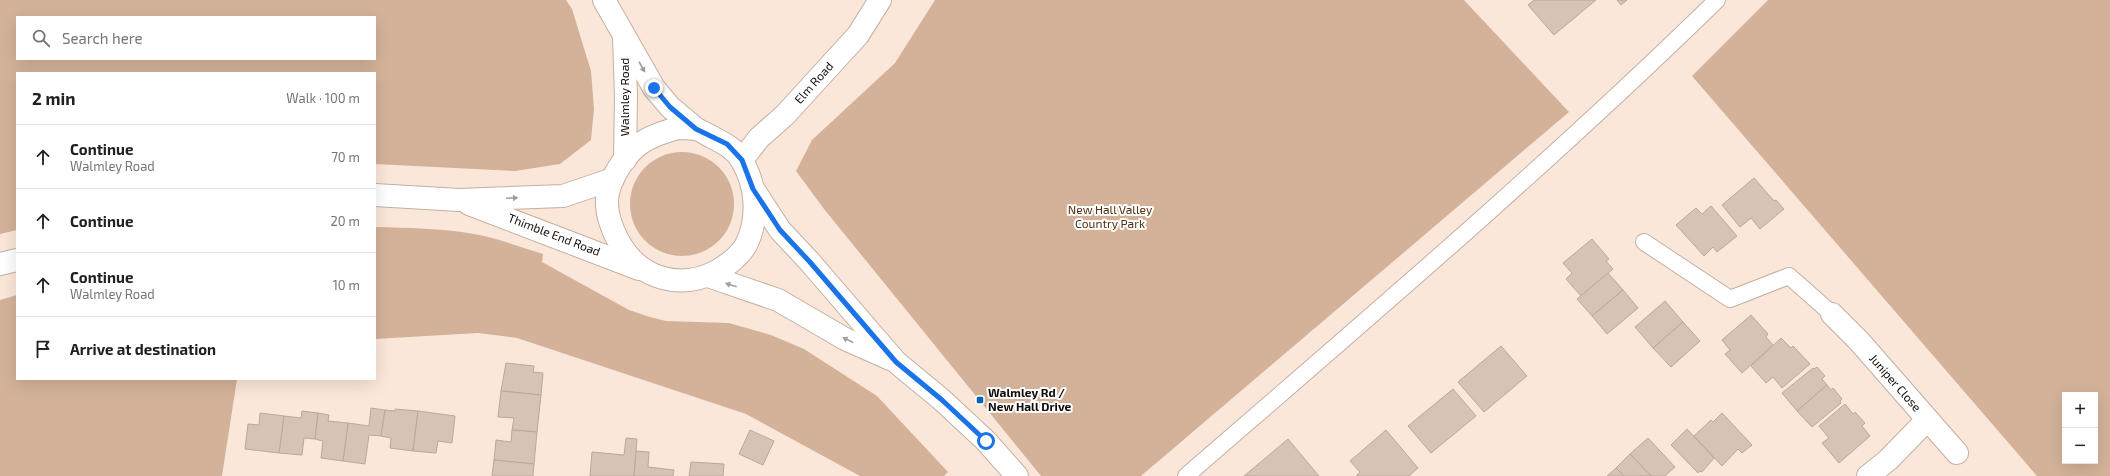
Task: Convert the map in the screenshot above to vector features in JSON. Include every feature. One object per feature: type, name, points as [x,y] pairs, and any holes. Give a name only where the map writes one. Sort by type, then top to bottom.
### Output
[{"type":"main road","name":"Walmley Road","points":[[604,0],[654,88],[670,107],[696,129]]},
{"type":"main road","name":"Elm Road","points":[[742,160],[759,138],[785,115],[858,35],[880,0]]},
{"type":"main road","name":"Walmley Road","points":[[624,33],[626,97],[624,160]]},
{"type":"main road","points":[[648,272],[632,258],[619,243],[610,221],[607,199],[613,179],[624,160],[640,143],[658,134],[677,128],[696,129],[727,144],[742,160],[753,189],[780,230],[809,261],[896,362],[942,400],[986,441],[1017,476]]},
{"type":"main road","name":"Thimble End Road","points":[[376,195],[459,200],[563,196],[613,179]]},
{"type":"main road","name":"Thimble End Road","points":[[459,200],[663,279],[680,282],[696,280],[708,276],[732,262],[746,246],[754,224],[755,207],[753,189]]},
{"type":"main road","points":[[0,264],[16,260]]},
{"type":"main road","points":[[708,276],[778,300],[845,339],[896,362]]},
{"type":"main road","name":"Juniper Close","points":[[1832,314],[1859,341],[1957,454]]},
{"type":"main road","points":[[1868,476],[1888,460],[1927,420]]},
{"type":"lane","points":[[1186,476],[1376,311],[1628,87],[1717,0]]},
{"type":"lane","points":[[1644,242],[1730,299],[1789,276],[1832,314]]},
{"type":"green space","points":[[0,0],[566,0],[572,9],[591,71],[594,109],[591,140],[560,164],[515,171],[376,164],[376,72],[16,72],[16,230],[0,234]]},
{"type":"green space","name":"New Hall Valley Country Park","points":[[935,0],[1464,0],[1569,112],[1141,476],[1041,476],[824,209],[796,171],[812,140],[895,63]]},
{"type":"green space","points":[[1768,0],[2110,0],[2110,476],[2037,476],[1692,76]]},
{"type":"green space","points":[[682,152],[702,156],[719,167],[730,184],[734,204],[730,224],[719,241],[702,252],[682,256],[662,252],[645,241],[634,224],[630,204],[634,184],[645,167],[662,156]]},
{"type":"green space","points":[[376,227],[449,231],[474,234],[500,240],[543,254],[542,262],[629,310],[666,321],[729,323],[771,335],[804,349],[877,396],[948,472],[944,476],[860,476],[746,414],[517,338],[478,333],[376,339]]},
{"type":"green space","points":[[16,295],[16,380],[237,380],[222,476],[0,476],[0,300]]},
{"type":"building","points":[[1534,0],[1596,0],[1554,35],[1528,5]]},
{"type":"building","points":[[1617,0],[1627,0],[1621,5]]},
{"type":"building","points":[[1754,178],[1774,201],[1776,200],[1784,209],[1760,229],[1751,218],[1740,227],[1722,205]]},
{"type":"building","points":[[1711,206],[1737,236],[1717,252],[1713,247],[1704,256],[1676,225],[1696,208],[1702,214]]},
{"type":"building","points":[[1592,239],[1609,259],[1606,261],[1613,269],[1581,296],[1566,279],[1572,273],[1563,263]]},
{"type":"building","points":[[1608,273],[1623,290],[1592,316],[1577,299]]},
{"type":"building","points":[[1623,290],[1638,308],[1607,334],[1592,316]]},
{"type":"building","points":[[1665,301],[1683,322],[1653,348],[1635,327]]},
{"type":"building","points":[[1751,315],[1768,334],[1766,337],[1773,345],[1742,373],[1725,354],[1730,350],[1722,340]]},
{"type":"building","points":[[1683,322],[1700,341],[1671,367],[1653,348]]},
{"type":"building","points":[[1781,338],[1791,348],[1793,346],[1810,364],[1782,388],[1773,377],[1766,383],[1751,366]]},
{"type":"building","points":[[1501,346],[1527,376],[1484,412],[1458,382]]},
{"type":"building","points":[[506,363],[534,366],[533,372],[543,373],[541,395],[501,391]]},
{"type":"building","points":[[1817,367],[1825,376],[1822,379],[1827,385],[1797,411],[1782,393],[1813,368],[1814,369]]},
{"type":"building","points":[[1827,385],[1831,390],[1833,388],[1842,399],[1840,401],[1841,403],[1812,427],[1797,411]]},
{"type":"building","points":[[1453,389],[1476,416],[1431,453],[1408,426]]},
{"type":"building","points":[[501,391],[541,395],[537,432],[512,430],[514,418],[498,417]]},
{"type":"building","points":[[1845,404],[1853,414],[1855,412],[1865,423],[1862,426],[1870,436],[1839,463],[1822,443],[1829,438],[1819,426]]},
{"type":"building","points":[[371,408],[385,410],[381,436],[369,435],[365,464],[343,461],[348,423],[369,426]]},
{"type":"building","points":[[395,409],[418,411],[413,451],[390,448],[391,438],[381,436],[385,410],[395,411]]},
{"type":"building","points":[[302,411],[318,413],[315,439],[304,438],[302,455],[279,453],[284,416],[301,418]]},
{"type":"building","points":[[418,411],[455,416],[452,443],[438,441],[436,453],[413,451]]},
{"type":"building","points":[[260,413],[284,416],[279,453],[245,449],[248,424],[259,425]]},
{"type":"building","points":[[318,413],[329,415],[328,421],[348,423],[343,461],[321,458],[323,441],[315,439]]},
{"type":"building","points":[[1722,413],[1752,445],[1742,453],[1738,449],[1722,466],[1694,436],[1711,420],[1713,422]]},
{"type":"building","points":[[1687,429],[1714,458],[1702,472],[1700,471],[1698,473],[1671,445]]},
{"type":"building","points":[[512,430],[537,432],[534,464],[494,460],[496,440],[511,442]]},
{"type":"building","points":[[750,430],[774,441],[763,465],[739,454]]},
{"type":"building","points":[[1386,430],[1418,468],[1409,476],[1356,476],[1360,472],[1350,461]]},
{"type":"building","points":[[626,438],[637,439],[634,476],[590,476],[592,452],[624,455]]},
{"type":"building","points":[[1648,438],[1675,467],[1665,476],[1651,476],[1630,454]]},
{"type":"building","points":[[1288,439],[1319,476],[1244,476]]},
{"type":"building","points":[[636,451],[649,452],[648,467],[674,470],[673,476],[634,476]]},
{"type":"building","points":[[1630,454],[1651,476],[1624,476],[1616,468]]},
{"type":"building","points":[[494,460],[534,464],[533,476],[492,476]]},
{"type":"building","points":[[691,462],[724,464],[723,476],[689,476]]},
{"type":"building","points":[[1616,468],[1624,476],[1607,476]]},
{"type":"place","name":"Walmley Rd / New Hall Drive","points":[[980,400]]},
{"type":"route","points":[[654,88],[670,107],[696,129],[727,144],[742,160],[753,189],[780,230],[809,261],[896,362],[942,400],[986,441]]}]
